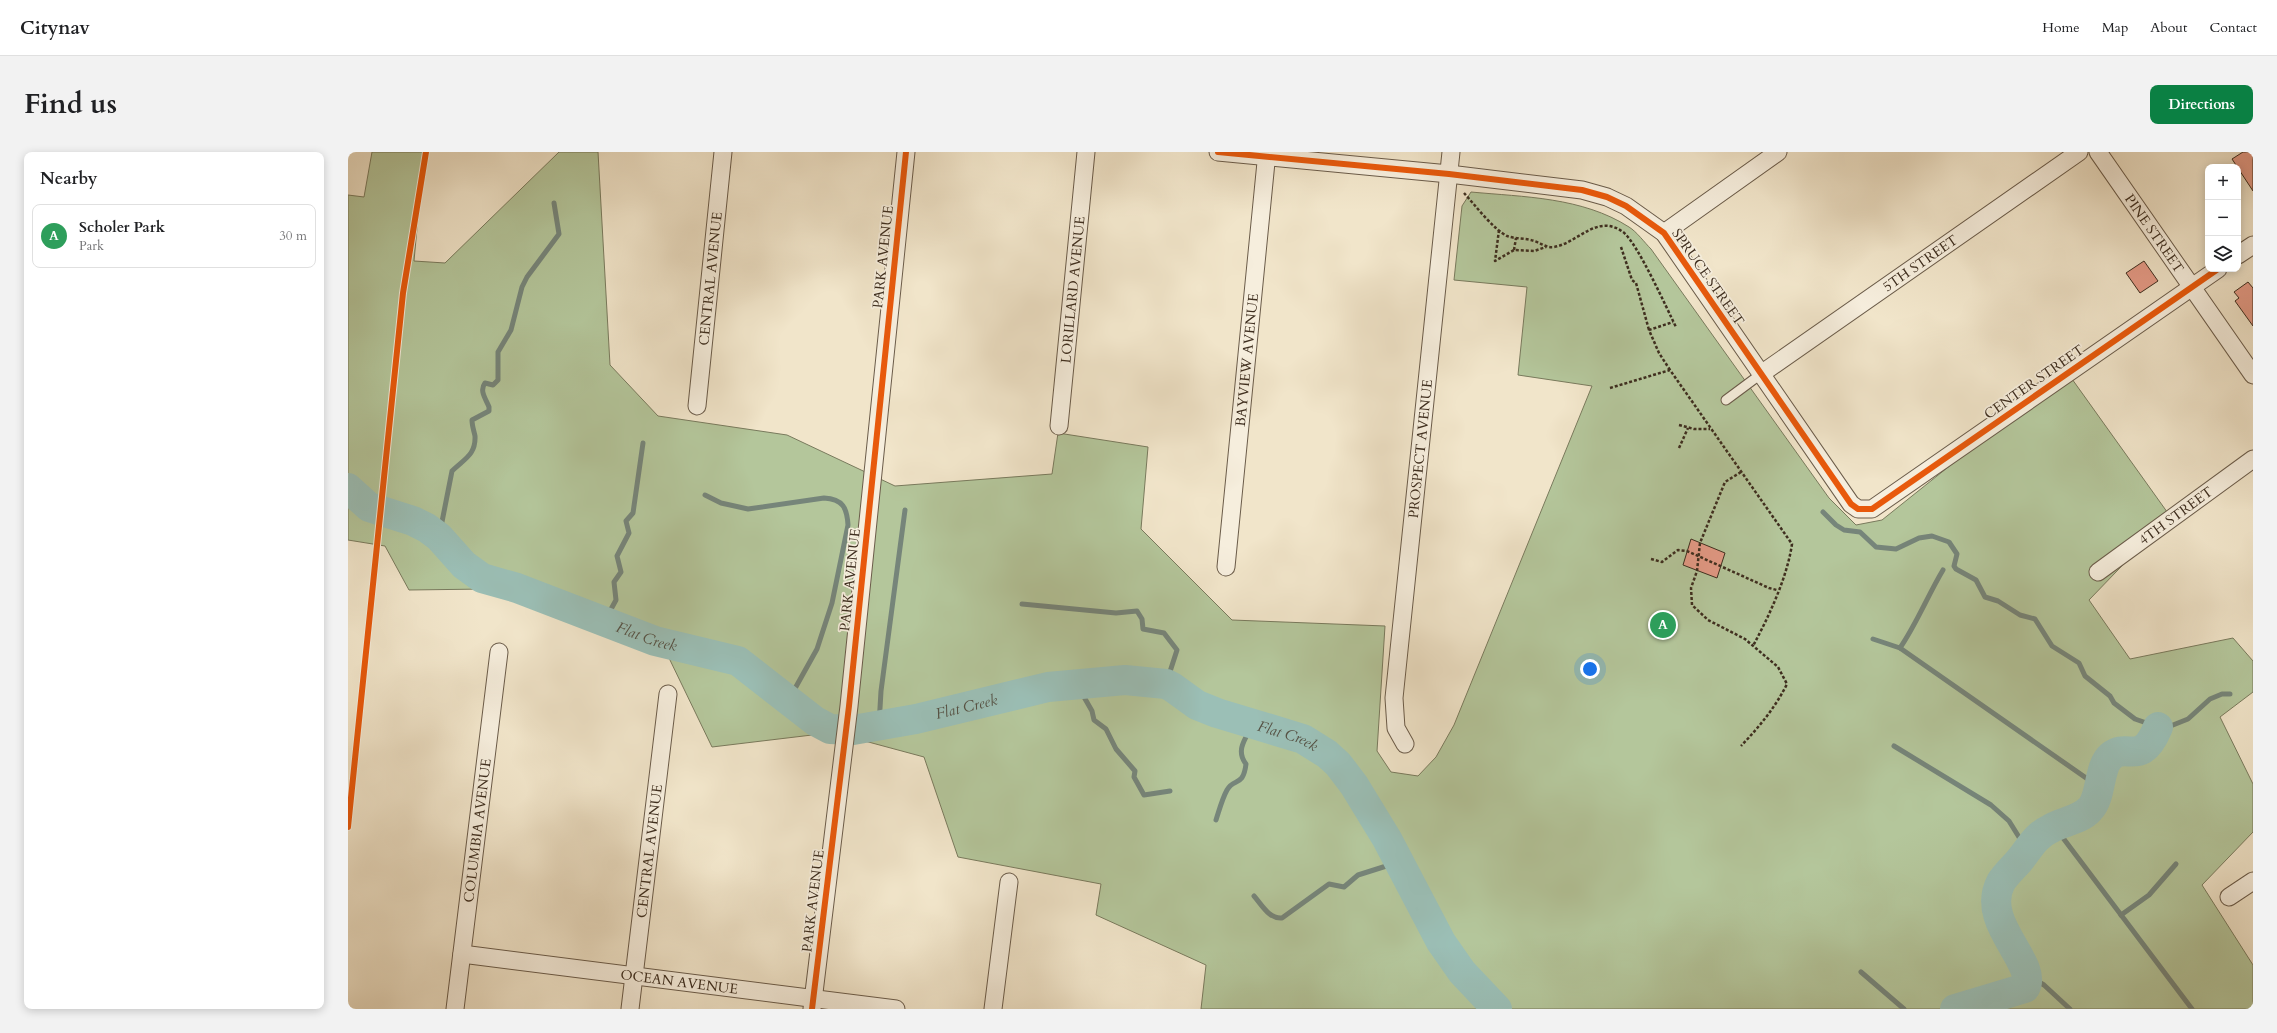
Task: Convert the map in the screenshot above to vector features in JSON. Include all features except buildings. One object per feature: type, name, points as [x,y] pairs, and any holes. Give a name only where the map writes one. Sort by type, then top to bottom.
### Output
[{"type":"street","name":"CENTRAL AVENUE","points":[[697,406],[723,152]]},
{"type":"street","name":"PARK AVENUE","points":[[813,1004],[849,706],[906,152]]},
{"type":"street","name":"LORILLARD AVENUE","points":[[1059,426],[1086,152]]},
{"type":"street","name":"SPRUCE STREET","points":[[1218,152],[1267,154],[1582,190],[1607,197],[1626,206],[1664,233],[1851,504],[1863,510]]},
{"type":"street","name":"PROSPECT AVENUE","points":[[1405,744],[1396,728],[1394,698],[1451,152]]},
{"type":"street","points":[[1664,233],[1778,152]]},
{"type":"street","name":"5TH STREET","points":[[1761,374],[2079,152]]},
{"type":"street","name":"PINE STREET","points":[[2098,152],[2253,374]]},
{"type":"street","name":"BAYVIEW AVENUE","points":[[1226,568],[1267,154]]},
{"type":"street","points":[[2241,253],[2253,245]]},
{"type":"street","name":"CENTER STREET","points":[[1863,510],[1872,509],[2214,272]]},
{"type":"street","name":"4TH STREET","points":[[2098,572],[2253,459]]},
{"type":"street","name":"COLUMBIA AVENUE","points":[[455,1009],[499,652]]},
{"type":"street","name":"CENTRAL AVENUE","points":[[630,1009],[668,694]]},
{"type":"street","points":[[2229,897],[2253,881]]},
{"type":"street","points":[[994,1009],[1009,882]]},
{"type":"street","name":"OCEAN AVENUE","points":[[462,954],[634,975],[813,1004],[896,1009]]},
{"type":"lane","points":[[1726,400],[1761,374]]},
{"type":"path","points":[[1449,174],[1461,190],[1499,230],[1507,236],[1533,240],[1546,247]]},
{"type":"path","points":[[1499,230],[1495,261],[1514,250],[1534,251],[1546,247],[1561,245],[1597,226],[1610,226],[1623,232],[1636,248],[1676,327]]},
{"type":"path","points":[[1514,250],[1516,238]]},
{"type":"path","points":[[1621,247],[1632,280],[1636,283],[1649,330],[1659,353],[1792,544],[1789,562],[1765,623],[1753,646]]},
{"type":"path","points":[[1649,330],[1673,322]]},
{"type":"path","points":[[1610,388],[1670,370]]},
{"type":"path","points":[[1679,425],[1688,428],[1711,429]]},
{"type":"path","points":[[1680,448],[1688,428]]},
{"type":"path","points":[[1741,472],[1725,482],[1700,543],[1697,571],[1691,588],[1692,605],[1708,620],[1745,639],[1778,667],[1787,684],[1779,700],[1762,723],[1741,746]]},
{"type":"path","points":[[1652,559],[1662,562],[1678,550],[1699,557],[1769,588],[1777,590]]},
{"type":"green space","points":[[372,152],[424,152],[414,261],[445,263],[559,152],[598,152],[610,365],[658,416],[787,435],[895,486],[1052,474],[1058,433],[1148,447],[1141,529],[1232,620],[1385,626],[1377,751],[1391,772],[1418,776],[1436,757],[1454,725],[1592,386],[1518,375],[1527,287],[1454,280],[1462,206],[1471,192],[1532,197],[1572,204],[1611,217],[1635,232],[1651,249],[1829,498],[1856,525],[1882,520],[2067,372],[2170,516],[2089,600],[2130,659],[2233,638],[2253,661],[2253,692],[2220,717],[2253,784],[2253,832],[2202,885],[2253,965],[2253,1009],[1201,1009],[1206,965],[1096,915],[1101,884],[958,857],[924,757],[861,740],[812,735],[712,747],[669,658],[486,589],[409,590],[385,546],[348,540],[348,195],[364,197]]},
{"type":"waterway","points":[[439,537],[452,471],[474,448],[475,436],[472,420],[489,411],[489,407],[483,392],[483,386],[485,383],[493,385],[498,380],[498,352],[511,330],[522,287],[527,277],[559,234],[554,203]]},
{"type":"waterway","points":[[604,622],[616,600],[614,582],[621,572],[617,556],[629,533],[626,521],[633,513],[643,443]]},
{"type":"waterway","name":"Flat Creek","points":[[348,488],[369,507],[413,521],[427,528],[439,537],[464,565],[482,578],[517,588],[655,641],[738,661],[815,721],[830,729],[853,730],[916,719],[1048,687],[1125,680],[1166,684],[1197,705],[1217,713],[1303,739],[1327,754],[1338,764],[1354,785],[1387,839],[1441,942],[1462,972],[1497,1009]]},
{"type":"waterway","points":[[705,495],[721,503],[748,509],[824,498],[840,502],[845,509],[848,525],[832,603],[817,649],[788,701]]},
{"type":"waterway","points":[[879,725],[881,691],[905,510]]},
{"type":"waterway","points":[[1823,512],[1836,525],[1844,530],[1860,532],[1876,547],[1896,549],[1919,538],[1932,536],[1949,542],[1957,554],[1954,566],[1956,569],[1976,580],[1985,597],[1998,601],[2020,615],[2035,619],[2052,646],[2079,663],[2085,676],[2110,696],[2114,703],[2135,719],[2158,727],[2168,727],[2188,719],[2210,699],[2222,694],[2230,694]]},
{"type":"waterway","points":[[1900,648],[1912,629],[1943,570]]},
{"type":"waterway","points":[[1022,604],[1116,613],[1137,611],[1142,619],[1143,629],[1164,633],[1177,650],[1166,684]]},
{"type":"waterway","points":[[1873,639],[1900,648],[2099,787]]},
{"type":"waterway","points":[[1076,683],[1092,711],[1094,720],[1106,729],[1116,749],[1135,771],[1134,777],[1144,795],[1170,791]]},
{"type":"waterway","points":[[1216,820],[1227,790],[1232,784],[1241,779],[1245,771],[1246,764],[1241,754],[1243,744],[1253,724]]},
{"type":"waterway","points":[[1955,1009],[2025,988],[2027,978],[2024,967],[2003,927],[1997,912],[1996,897],[2001,882],[2040,835],[2055,826],[2081,816],[2090,809],[2097,797],[2104,767],[2111,756],[2117,752],[2140,751],[2146,747],[2158,727]]},
{"type":"waterway","points":[[1894,746],[1991,805],[2009,821],[2027,850]]},
{"type":"waterway","points":[[2054,826],[2192,1009]]},
{"type":"waterway","points":[[1254,896],[1270,914],[1277,918],[1282,918],[1329,884],[1344,887],[1358,875],[1399,862]]},
{"type":"waterway","points":[[2121,915],[2149,895],[2176,864]]},
{"type":"waterway","points":[[1861,972],[1904,1009]]},
{"type":"waterway","points":[[2027,975],[2044,985],[2070,1009]]},
{"type":"cycle path","points":[[348,827],[403,293],[426,152]]},
{"type":"cycle path","points":[[812,1009],[849,706],[906,152]]},
{"type":"cycle path","points":[[1218,152],[1449,174],[1582,190],[1607,197],[1626,206],[1664,233],[1851,504],[1858,509],[1872,509],[2214,272]]},
{"type":"place","name":"Scholer Park","points":[[1663,625]]}]
